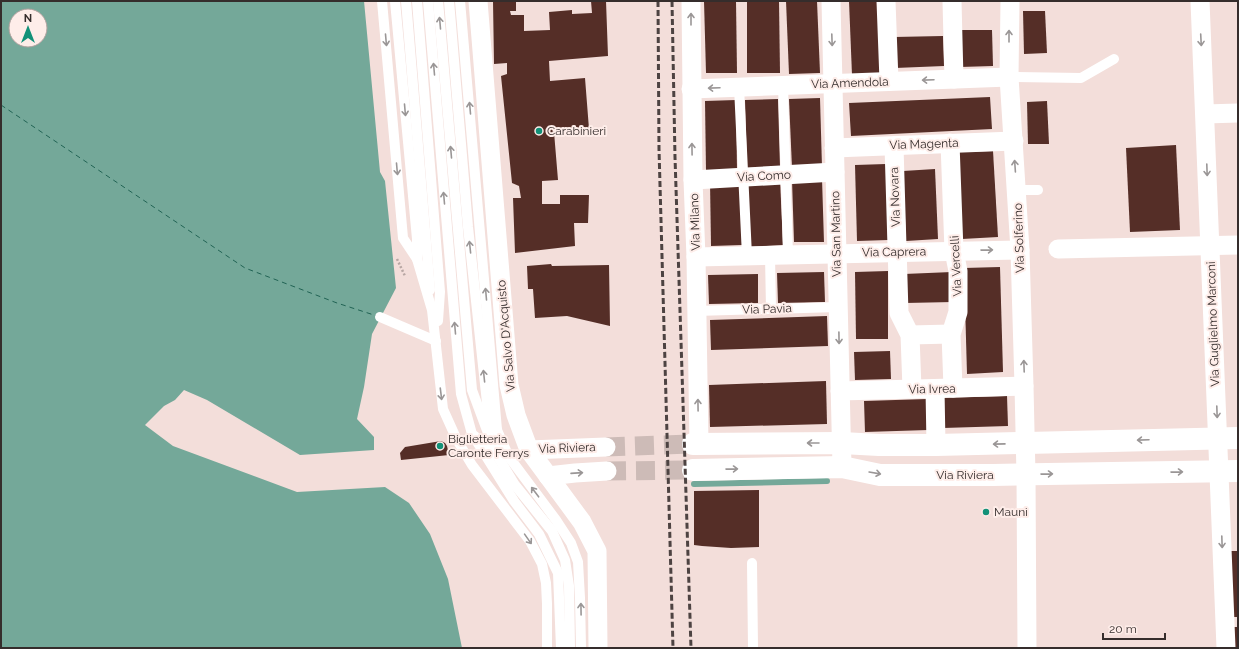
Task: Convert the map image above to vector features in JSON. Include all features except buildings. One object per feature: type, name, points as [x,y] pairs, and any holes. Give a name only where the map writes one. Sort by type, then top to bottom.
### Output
[{"type":"street","name":"Via Salvo D'Acquisto","points":[[478,1],[509,385],[516,415],[529,450],[582,522],[597,552],[598,648]]},
{"type":"street","name":"Via Milano","points":[[691,1],[691,89],[696,257],[696,444]]},
{"type":"street","name":"Via San Martino","points":[[831,1],[842,467]]},
{"type":"street","points":[[886,1],[889,81]]},
{"type":"street","points":[[952,1],[954,79]]},
{"type":"street","name":"Via Solferino","points":[[1010,1],[1009,76],[1020,250],[1024,386],[1027,648]]},
{"type":"street","name":"Via Guglielmo Marconi","points":[[1200,1],[1210,246],[1228,438],[1226,648]]},
{"type":"street","name":"Via Amendola","points":[[691,89],[1009,76]]},
{"type":"street","points":[[1205,114],[1238,113]]},
{"type":"street","name":"Via Magenta","points":[[834,148],[1014,141]]},
{"type":"street","name":"Via Vercelli","points":[[936,445],[951,334],[958,312],[958,271],[954,251],[950,144]]},
{"type":"street","name":"Via Novara","points":[[894,146],[898,313],[910,334],[912,389]]},
{"type":"street","name":"Via Como","points":[[693,180],[835,172]]},
{"type":"street","points":[[1058,249],[1238,245]]},
{"type":"street","name":"Via Caprera","points":[[696,257],[1020,250]]},
{"type":"street","points":[[910,334],[951,334]]},
{"type":"street","name":"Via Ivrea","points":[[840,391],[1024,386]]},
{"type":"street","points":[[696,444],[1025,444],[1228,438]]},
{"type":"street","name":"Via Riviera","points":[[529,450],[606,447]]},
{"type":"street","name":"Via Riviera","points":[[693,470],[842,467],[880,475],[1026,475],[1228,471]]},
{"type":"street","name":"Via Riviera","points":[[548,476],[575,472],[606,471]]},
{"type":"lane","points":[[382,1],[403,238],[417,259]]},
{"type":"lane","points":[[395,1],[417,239],[417,259],[432,310]]},
{"type":"lane","points":[[406,1],[432,310],[443,409],[457,440],[472,465],[530,542],[542,564],[546,583],[547,648]]},
{"type":"lane","points":[[417,1],[440,292],[436,341]]},
{"type":"lane","points":[[428,1],[461,394],[472,434],[514,501],[539,534],[558,573],[561,648]]},
{"type":"lane","points":[[438,1],[472,390],[495,452],[515,485],[552,531],[565,560],[569,586],[570,648]]},
{"type":"lane","points":[[449,1],[468,227],[489,421],[495,452]]},
{"type":"lane","points":[[460,1],[497,430]]},
{"type":"lane","points":[[1009,76],[1081,78],[1114,59]]},
{"type":"lane","points":[[771,309],[779,255],[786,175],[783,85]]},
{"type":"lane","points":[[739,87],[747,256]]},
{"type":"lane","points":[[1017,190],[1038,190]]},
{"type":"lane","name":"Via Pavia","points":[[696,311],[838,307]]},
{"type":"lane","points":[[380,317],[436,341]]},
{"type":"lane","points":[[489,421],[497,430],[509,457],[556,520],[571,543],[578,562],[581,648]]},
{"type":"lane","points":[[472,434],[495,452]]},
{"type":"lane","points":[[752,562],[753,648]]},
{"type":"shaded area","points":[[1,1],[364,1],[380,172],[385,181],[396,288],[372,334],[364,387],[357,419],[374,437],[374,450],[300,455],[207,400],[184,390],[175,400],[164,406],[145,425],[173,446],[297,492],[385,487],[409,503],[430,534],[448,579],[462,648],[1,648]]},
{"type":"waterway","points":[[694,484],[827,481]]},
{"type":"ferry route","points":[[1,105],[245,268],[337,303],[377,316]]},
{"type":"tunnel","points":[[606,447],[693,444]]},
{"type":"tunnel","points":[[607,471],[693,470]]},
{"type":"railway","points":[[658,1],[659,149],[673,648]]},
{"type":"railway","points":[[672,1],[675,157],[691,648]]},
{"type":"place","name":"Carabinieri","points":[[539,131]]},
{"type":"place","name":"Biglietteria Caronte Ferrys","points":[[440,446]]},
{"type":"place","name":"Maunì","points":[[986,512]]}]
